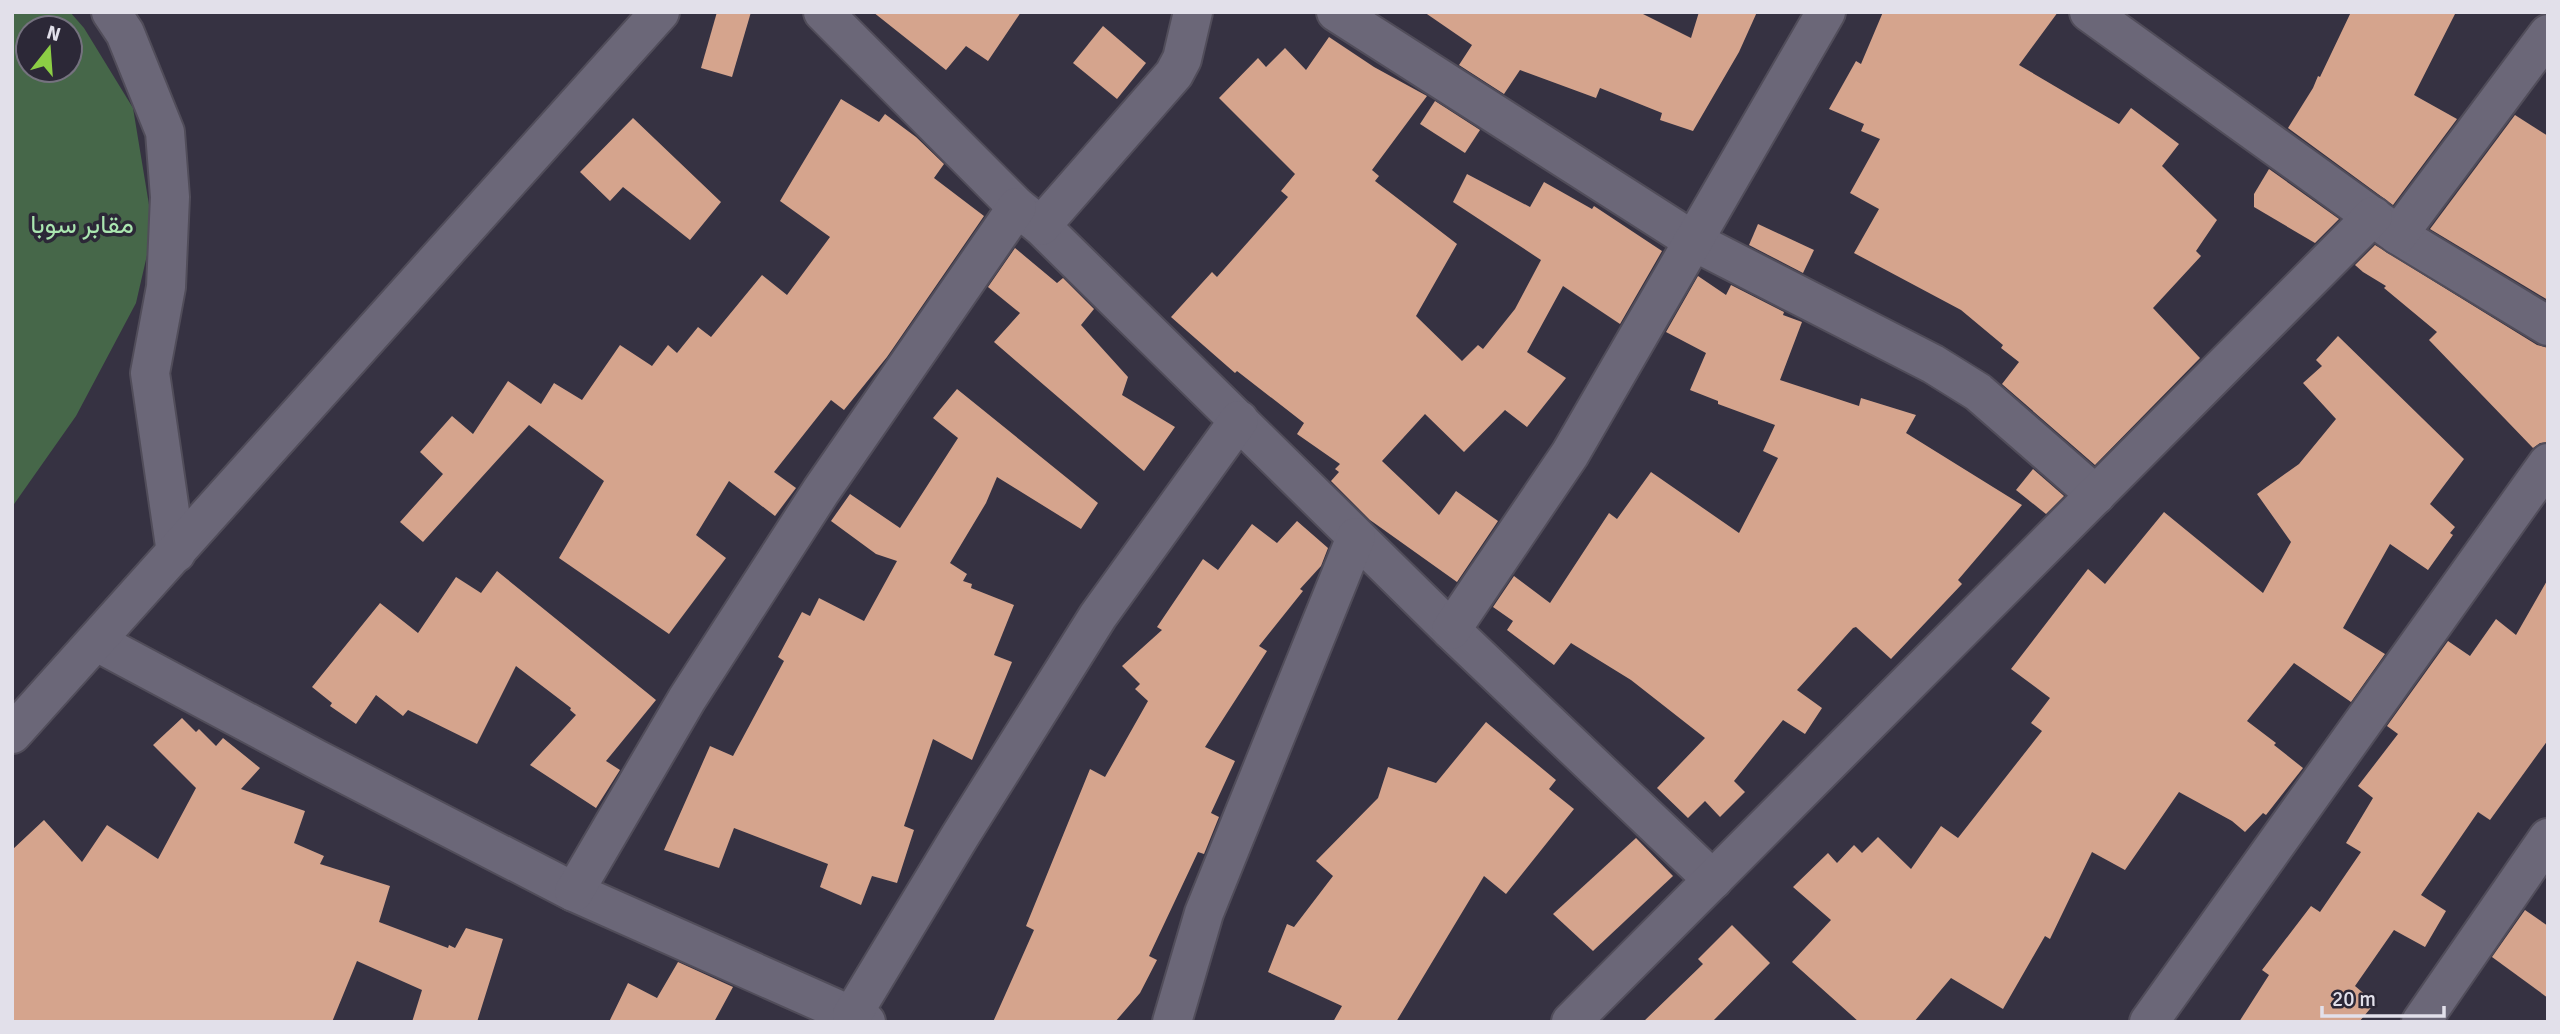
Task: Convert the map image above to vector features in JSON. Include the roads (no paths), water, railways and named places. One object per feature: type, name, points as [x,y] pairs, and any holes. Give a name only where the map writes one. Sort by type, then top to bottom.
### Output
[{"type":"street","points":[[111,12],[125,33],[165,132],[170,197],[166,287],[150,373],[176,553]]},
{"type":"street","points":[[12,734],[660,12]]},
{"type":"street","points":[[823,12],[1451,630],[1713,880]]},
{"type":"street","points":[[574,892],[687,699],[821,491],[1029,216],[1174,74],[1182,58],[1194,12]]},
{"type":"street","points":[[1336,12],[1695,242],[1933,364],[1978,393],[2096,495]]},
{"type":"street","points":[[1451,630],[1570,454],[1826,12]]},
{"type":"street","points":[[2089,12],[2385,225],[2548,326]]},
{"type":"street","points":[[1571,1022],[2096,495],[2385,225],[2548,34]]},
{"type":"street","points":[[97,642],[574,892],[859,1019],[960,836],[1098,616],[1239,420]]},
{"type":"street","points":[[2149,1022],[2548,463]]},
{"type":"street","points":[[1172,1022],[1204,913],[1356,537]]},
{"type":"street","points":[[2421,1022],[2548,838]]},
{"type":"park label","name":"مقابر سوبا","points":[[82,224]]}]
